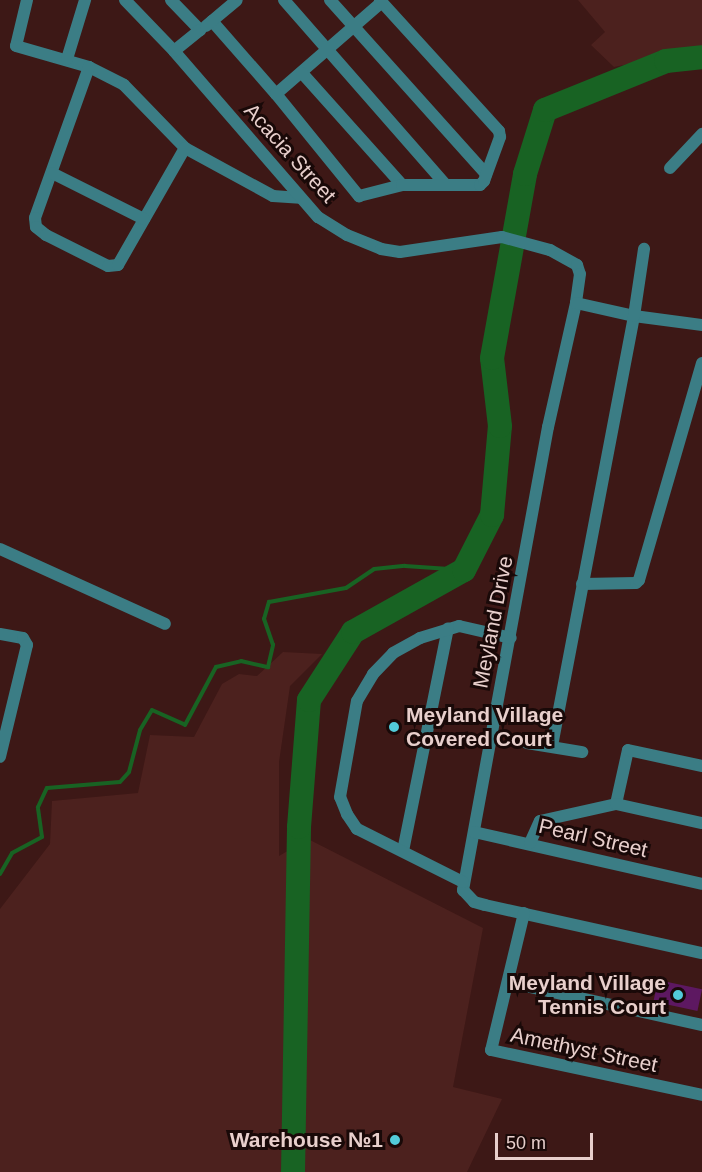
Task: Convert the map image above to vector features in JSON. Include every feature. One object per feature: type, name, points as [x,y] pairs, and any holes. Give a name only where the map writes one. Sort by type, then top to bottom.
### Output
[{"type":"street","points":[[27,0],[16,46],[89,67],[129,88],[185,148],[273,196],[300,198]]},
{"type":"street","points":[[67,59],[85,0]]},
{"type":"street","name":"Acacia Street","points":[[125,0],[174,51],[318,217],[347,235],[381,249],[400,252],[427,250],[502,237]]},
{"type":"street","points":[[171,0],[200,30]]},
{"type":"street","points":[[284,0],[444,183]]},
{"type":"street","points":[[330,0],[486,174]]},
{"type":"street","points":[[174,51],[235,1]]},
{"type":"street","points":[[212,21],[276,94],[357,195],[363,196],[402,185],[480,184],[500,137],[499,131],[381,1],[355,27],[276,94]]},
{"type":"street","points":[[89,67],[35,218],[36,227],[46,235],[108,266],[118,265],[185,148]]},
{"type":"street","points":[[302,73],[402,185]]},
{"type":"street","points":[[670,168],[702,134]]},
{"type":"street","points":[[52,173],[144,219]]},
{"type":"street","name":"Meyland Drive","points":[[463,882],[512,638],[548,426],[576,303],[580,274],[577,265],[550,250],[502,237]]},
{"type":"street","points":[[552,746],[634,316],[644,249]]},
{"type":"street","points":[[576,303],[634,316],[702,326]]},
{"type":"street","points":[[582,584],[636,583],[639,580],[699,389],[702,363]]},
{"type":"street","points":[[0,549],[165,624]]},
{"type":"street","points":[[512,638],[459,626],[448,628],[393,653],[373,674],[357,701],[340,797],[357,829],[463,882],[465,895],[474,902],[702,953]]},
{"type":"street","points":[[403,851],[448,628]]},
{"type":"street","points":[[0,634],[23,638],[27,645],[0,757]]},
{"type":"street","points":[[527,743],[582,752]]},
{"type":"street","points":[[616,804],[628,750],[702,766]]},
{"type":"street","points":[[530,843],[540,821],[616,804],[702,823]]},
{"type":"street","name":"Pearl Street","points":[[474,832],[702,884]]},
{"type":"street","name":"Amethyst Street","points":[[525,913],[490,1047],[492,1051],[702,1095]]},
{"type":"street","points":[[508,982],[702,1025]]},
{"type":"shaded area","points":[[578,0],[702,0],[702,49],[614,67],[591,45],[605,32]]},
{"type":"shaded area","points":[[283,652],[322,654],[290,686],[279,762],[279,856],[308,839],[483,928],[453,1087],[502,1099],[467,1172],[0,1172],[0,909],[50,844],[52,801],[138,793],[150,735],[194,737],[222,684],[239,674],[257,676]]},
{"type":"shaded area","name":"Meyland Village Tennis Court","points":[[658,980],[702,989],[697,1011],[653,1002]]},
{"type":"waterway","points":[[293,1172],[299,827],[309,700],[353,632],[464,570],[492,515],[500,426],[492,358],[525,174],[545,110],[666,61],[702,57]]},
{"type":"waterway","points":[[0,874],[12,853],[42,837],[38,807],[47,788],[120,782],[129,772],[140,730],[152,710],[185,725],[216,667],[241,661],[268,667],[273,645],[264,619],[269,602],[346,588],[374,569],[405,566],[464,570]]},
{"type":"place","name":"Meyland Village Covered Court","points":[[394,727]]},
{"type":"place","name":"Meyland Village Tennis Court","points":[[678,995]]},
{"type":"place","name":"Warehouse №1","points":[[395,1140]]}]
